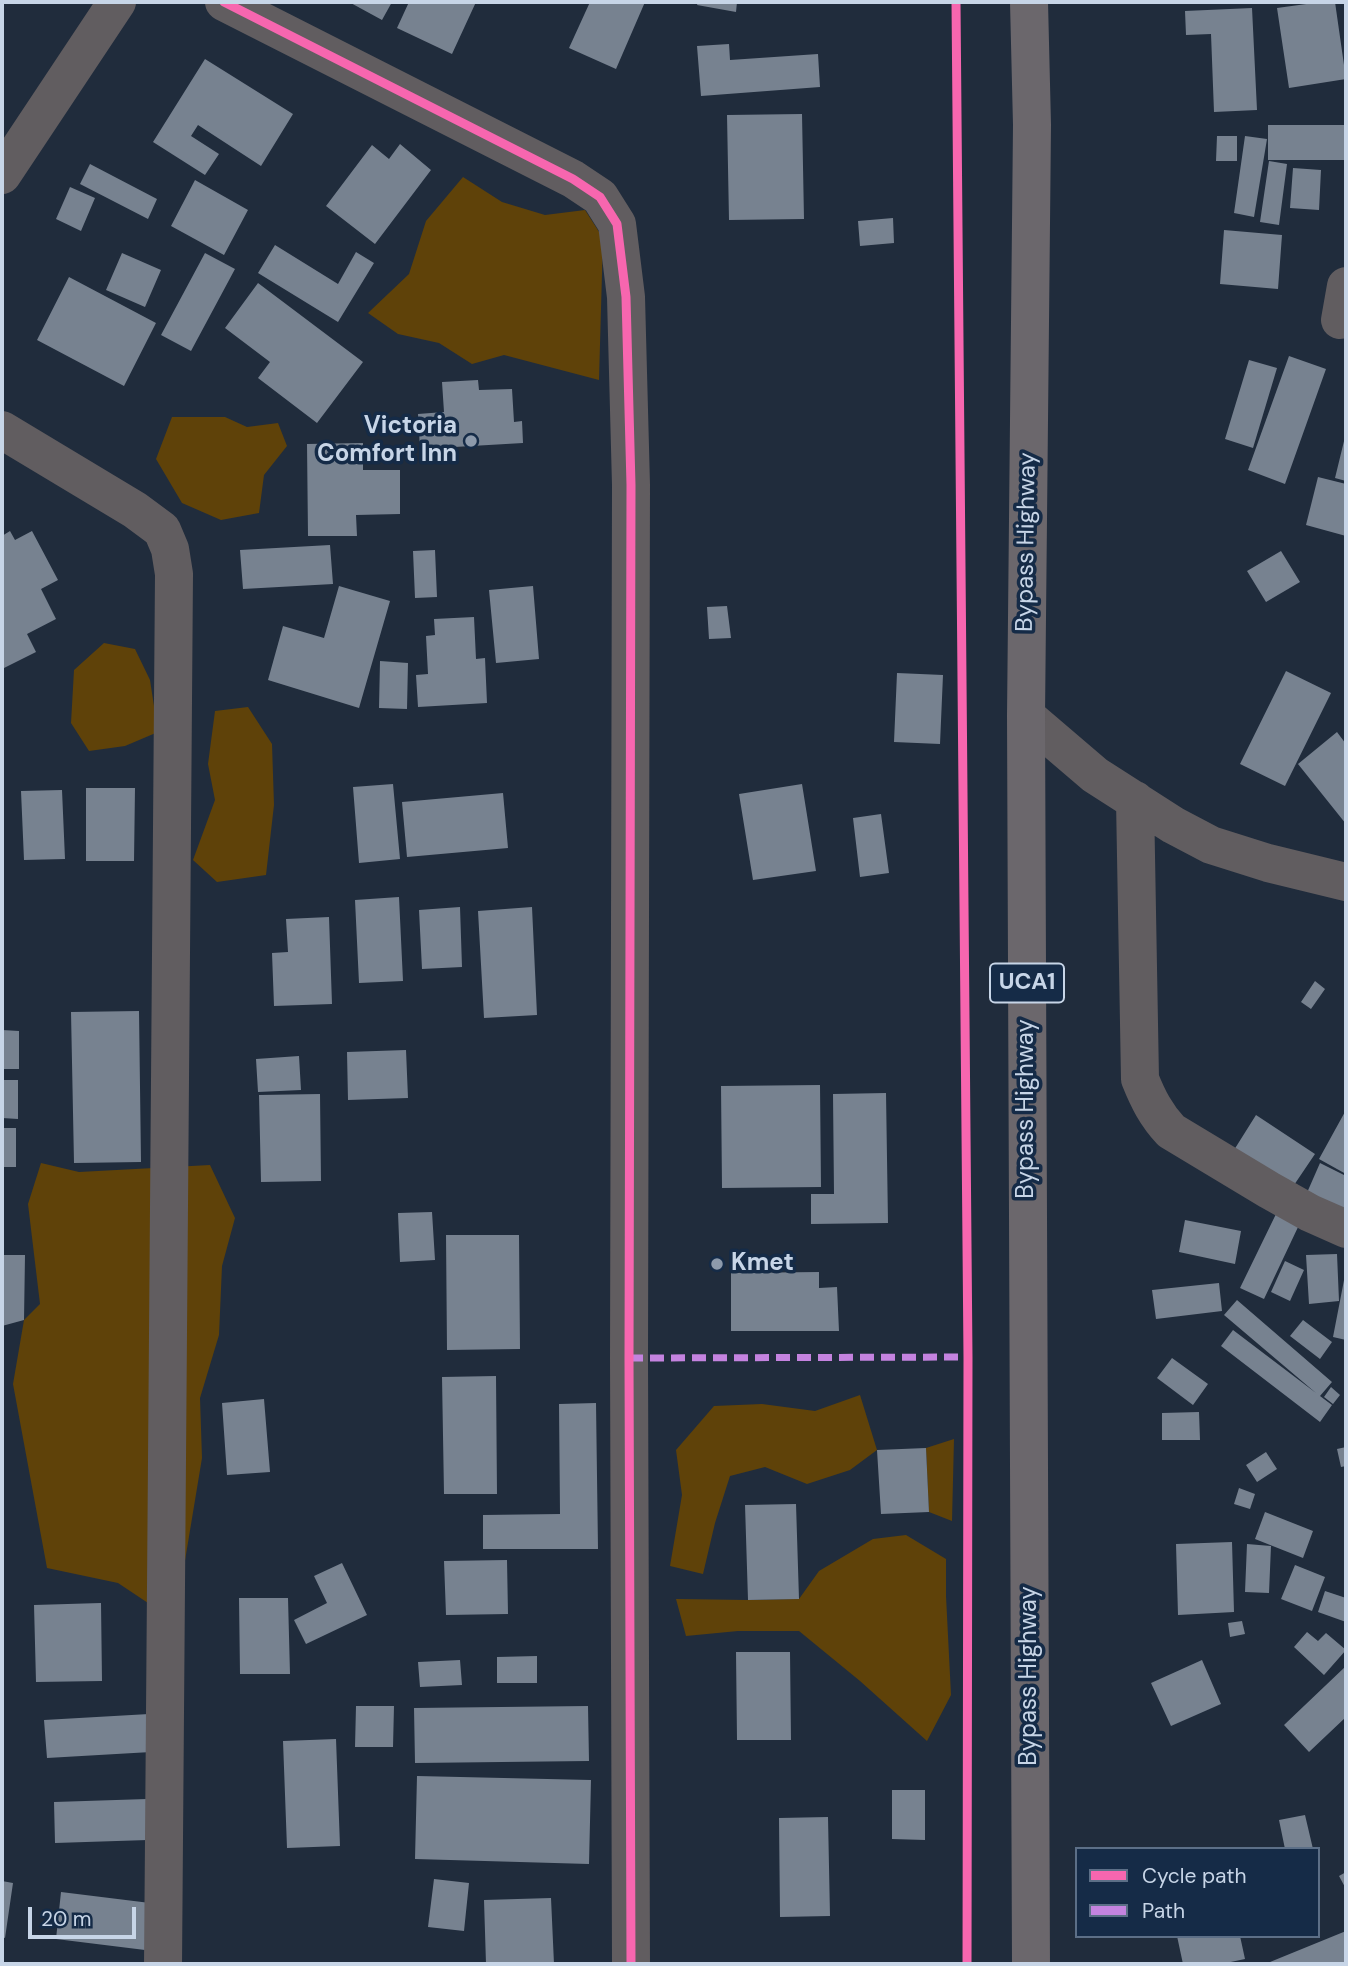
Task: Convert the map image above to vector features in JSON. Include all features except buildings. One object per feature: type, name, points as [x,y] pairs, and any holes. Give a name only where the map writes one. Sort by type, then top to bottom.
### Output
[{"type":"main road","name":"Bypass Highway","points":[[1028,2],[1032,125],[1026,716],[1031,1964]]},
{"type":"street","points":[[2,175],[117,2]]},
{"type":"street","points":[[224,2],[573,179],[600,197],[617,224],[626,298],[631,485],[631,1964]]},
{"type":"street","points":[[2,430],[135,510],[162,530],[170,549],[174,574],[163,1964]]},
{"type":"street","points":[[1026,716],[1095,775],[1173,825],[1211,845],[1268,863],[1346,882]]},
{"type":"street","points":[[1135,800],[1140,1079],[1147,1097],[1171,1131],[1310,1213],[1346,1229]]},
{"type":"shaded area","points":[[463,177],[502,202],[545,215],[585,210],[603,238],[599,380],[504,355],[472,364],[439,343],[398,334],[368,313],[409,274],[426,221]]},
{"type":"shaded area","points":[[172,417],[225,417],[247,427],[278,423],[287,446],[264,475],[259,513],[221,520],[182,503],[156,459]]},
{"type":"shaded area","points":[[104,643],[135,649],[150,680],[158,732],[125,746],[89,751],[71,723],[74,670]]},
{"type":"shaded area","points":[[248,707],[272,744],[274,805],[266,875],[217,882],[193,860],[215,800],[208,764],[215,711]]},
{"type":"shaded area","points":[[41,1163],[79,1172],[210,1165],[235,1218],[222,1266],[219,1335],[200,1398],[202,1458],[175,1621],[118,1583],[47,1568],[13,1384],[24,1320],[40,1304],[28,1204]]},
{"type":"shaded area","points":[[860,1395],[877,1450],[850,1470],[807,1484],[765,1467],[730,1476],[703,1574],[670,1566],[682,1495],[676,1450],[714,1406],[762,1404],[815,1411]]},
{"type":"shaded area","points":[[954,1439],[952,1521],[929,1512],[926,1448]]},
{"type":"shaded area","points":[[906,1535],[946,1559],[951,1695],[927,1741],[799,1631],[738,1631],[686,1636],[676,1599],[799,1599],[819,1571],[873,1539]]},
{"type":"marked path","points":[[629,1358],[968,1357]]},
{"type":"cycle path","points":[[224,2],[573,179],[600,197],[617,224],[626,297],[631,485],[631,1964]]},
{"type":"cycle path","points":[[956,2],[968,1357],[967,1964]]},
{"type":"place","name":"Victoria Comfort Inn","points":[[471,441]]},
{"type":"place","name":"Kmet","points":[[717,1264]]}]
